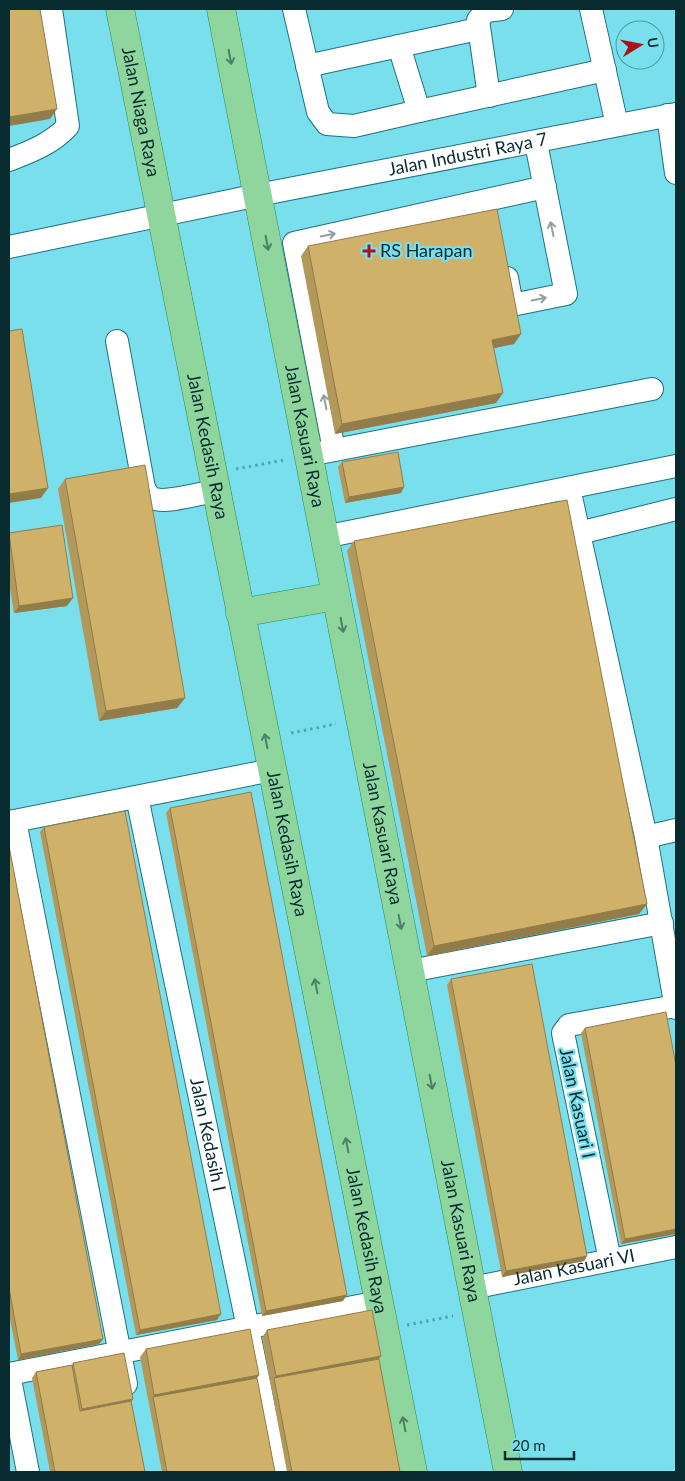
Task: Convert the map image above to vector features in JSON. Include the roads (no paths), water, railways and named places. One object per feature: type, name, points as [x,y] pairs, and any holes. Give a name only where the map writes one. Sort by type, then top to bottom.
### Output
[{"type":"main road","name":"Jalan Niaga Raya","points":[[120,9],[161,216]]},
{"type":"main road","points":[[221,9],[258,195]]},
{"type":"main road","name":"Jalan Kasuari Raya","points":[[258,195],[321,452],[324,537],[508,1472]]},
{"type":"main road","name":"Jalan Kedasih Raya","points":[[161,216],[413,1472]]},
{"type":"main road","points":[[240,613],[336,596]]},
{"type":"street","points":[[9,160],[32,151],[60,135],[68,126],[52,9]]},
{"type":"street","points":[[294,9],[318,112],[328,124],[354,126],[605,70]]},
{"type":"street","points":[[489,96],[478,29],[480,16],[486,11],[502,9]]},
{"type":"street","points":[[591,9],[617,125]]},
{"type":"street","points":[[308,66],[478,29]]},
{"type":"street","points":[[399,46],[409,86],[419,111]]},
{"type":"street","points":[[672,115],[676,173]]},
{"type":"street","name":"Jalan Industri Raya 7","points":[[9,247],[258,195],[536,143],[672,115]]},
{"type":"street","points":[[503,257],[512,305],[566,294],[536,143]]},
{"type":"street","points":[[545,188],[493,208],[294,242],[321,452],[652,389]]},
{"type":"street","points":[[117,341],[144,488],[148,496],[155,500],[165,499],[215,482]]},
{"type":"street","points":[[324,537],[676,466]]},
{"type":"street","points":[[570,488],[646,837],[676,1007]]},
{"type":"street","points":[[579,533],[676,509]]},
{"type":"street","points":[[131,1408],[12,822],[272,770]]},
{"type":"street","name":"Jalan Kedasih I","points":[[137,797],[248,1328],[276,1472]]},
{"type":"street","points":[[646,837],[676,830]]},
{"type":"street","points":[[410,971],[662,924]]},
{"type":"street","name":"Jalan Kasuari I","points":[[610,1260],[563,1033],[565,1028],[575,1024],[676,1007]]},
{"type":"street","name":"Jalan Kasuari VI","points":[[474,1300],[610,1260],[676,1247]]},
{"type":"street","points":[[28,1472],[9,1374],[379,1302]]},
{"type":"place","name":"RS Harapan","points":[[369,251]]}]
